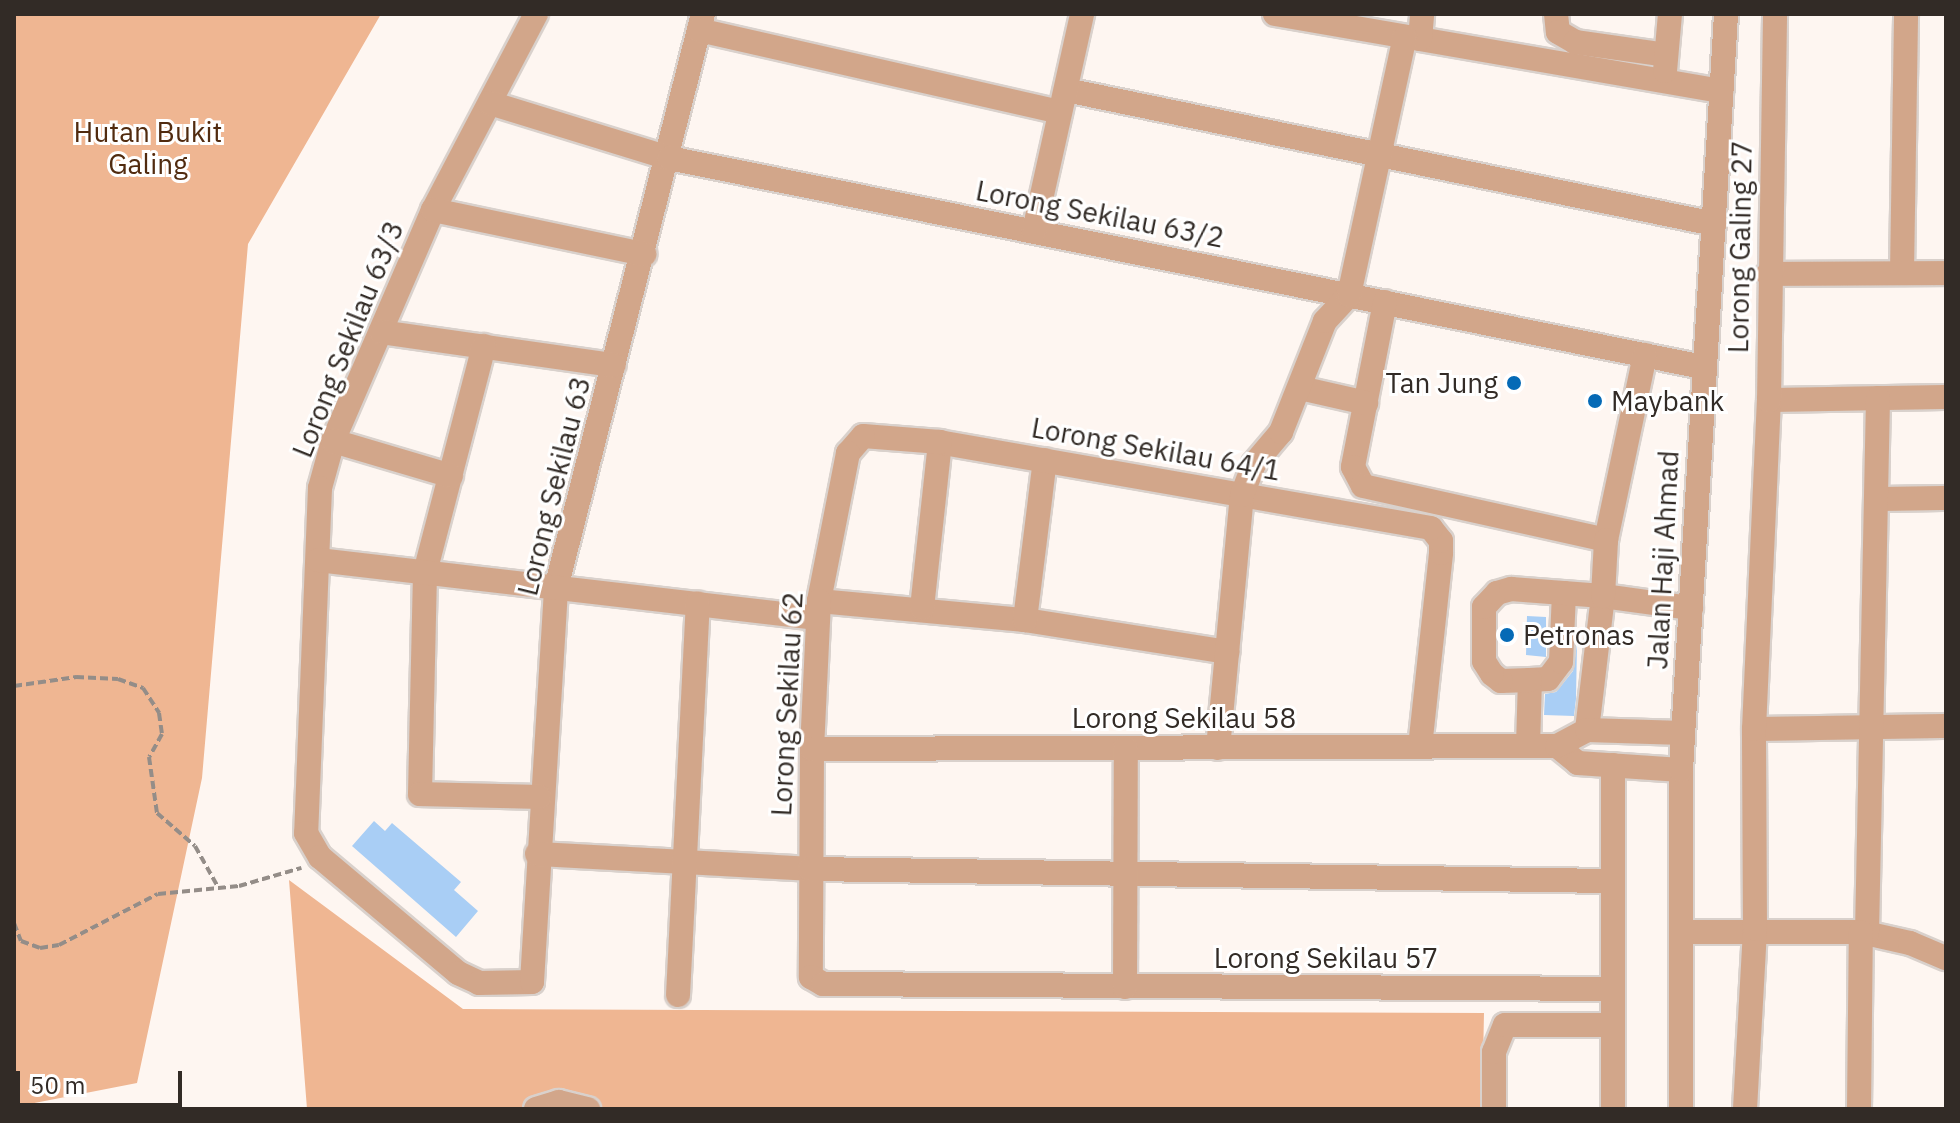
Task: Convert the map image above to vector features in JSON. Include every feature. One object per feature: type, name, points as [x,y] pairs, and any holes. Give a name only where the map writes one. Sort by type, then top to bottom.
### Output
[{"type":"street","name":"Lorong Sekilau 63/3","points":[[320,857],[306,833],[320,488],[333,441],[433,210],[536,14]]},
{"type":"street","points":[[1034,231],[1082,14]]},
{"type":"street","points":[[1275,14],[1721,91]]},
{"type":"street","points":[[1218,748],[1242,495],[1300,388],[1325,321],[1349,295],[1380,154],[1412,38],[1422,14]]},
{"type":"street","points":[[1556,14],[1558,32],[1575,42],[1666,55]]},
{"type":"street","points":[[1664,81],[1670,14]]},
{"type":"street","name":"Jalan Haji Ahmad","points":[[1681,1109],[1681,770],[1726,14]]},
{"type":"street","name":"Lorong Galing 27","points":[[1769,400],[1768,274],[1775,14]]},
{"type":"street","points":[[1902,273],[1906,14]]},
{"type":"street","points":[[701,22],[1063,101],[1380,154],[1714,224]]},
{"type":"street","name":"Lorong Sekilau 63","points":[[320,857],[469,981],[532,982],[539,797],[556,588],[669,158],[701,22]]},
{"type":"street","name":"Lorong Sekilau 63/2","points":[[490,103],[669,158],[1703,367]]},
{"type":"street","points":[[433,210],[644,254]]},
{"type":"street","points":[[1768,274],[1946,273]]},
{"type":"street","points":[[1385,302],[1353,467],[1363,486],[1606,540]]},
{"type":"street","points":[[381,332],[614,365]]},
{"type":"street","points":[[484,346],[425,573],[420,794],[539,797]]},
{"type":"street","points":[[1587,730],[1603,596],[1606,540],[1645,355]]},
{"type":"street","points":[[1300,388],[1366,403]]},
{"type":"street","points":[[1745,1109],[1755,929],[1754,729],[1769,400],[1946,397]]},
{"type":"street","points":[[1859,1109],[1878,398]]},
{"type":"street","name":"Lorong Sekilau 64/1","points":[[863,436],[940,442],[1437,533],[1441,553],[1420,747]]},
{"type":"street","name":"Lorong Sekilau 62","points":[[816,982],[809,967],[812,749],[819,610],[848,453],[854,441],[863,436]]},
{"type":"street","points":[[333,441],[451,476]]},
{"type":"street","points":[[922,608],[940,442]]},
{"type":"street","points":[[1025,620],[1045,460]]},
{"type":"street","points":[[1877,499],[1946,498]]},
{"type":"street","points":[[318,560],[698,604],[819,610],[922,608],[1025,620],[1227,652]]},
{"type":"street","points":[[1564,593],[1561,662],[1548,679],[1501,681],[1492,674],[1484,661],[1484,607],[1497,593],[1511,589],[1564,593],[1603,596],[1691,608]]},
{"type":"street","points":[[678,995],[698,604]]},
{"type":"street","points":[[1528,746],[1530,680]]},
{"type":"street","points":[[1754,729],[1946,726]]},
{"type":"street","name":"Lorong Sekilau 58","points":[[812,749],[1557,746],[1587,730],[1683,733]]},
{"type":"street","name":"Lorong Sekilau 58","points":[[1557,746],[1578,763],[1681,770]]},
{"type":"street","points":[[1125,987],[1126,748]]},
{"type":"street","points":[[1613,765],[1613,1109]]},
{"type":"street","points":[[537,854],[810,869],[1126,877],[1613,881]]},
{"type":"street","points":[[1681,932],[1755,929],[1864,932],[1946,958]]},
{"type":"street","name":"Lorong Sekilau 57","points":[[816,982],[1612,989]]},
{"type":"street","points":[[1494,1109],[1494,1052],[1505,1025],[1613,1025]]},
{"type":"street","points":[[536,1109],[559,1102],[588,1109]]},
{"type":"path","points":[[14,686],[76,677],[118,679],[143,688],[159,713],[162,734],[149,757],[157,813],[195,846],[218,887]]},
{"type":"path","points":[[14,923],[21,941],[40,948],[59,945],[158,894],[218,887],[302,868],[320,857]]},
{"type":"green space","name":"Hutan Bukit Galing","points":[[14,14],[381,14],[248,244],[202,778],[137,1083],[14,1107]]},
{"type":"green space","points":[[289,880],[463,1009],[1484,1013],[1482,1109],[307,1109]]},
{"type":"building","points":[[1527,616],[1546,617],[1546,657],[1526,655]]},
{"type":"building","points":[[1577,644],[1574,716],[1544,715],[1545,694],[1556,692],[1573,671]]},
{"type":"building","points":[[374,821],[385,831],[392,823],[461,882],[454,890],[478,911],[456,937],[352,846]]},
{"type":"place","name":"Tan Jung","points":[[1514,383]]},
{"type":"place","name":"Maybank","points":[[1595,401]]},
{"type":"place","name":"Petronas","points":[[1507,635]]}]
